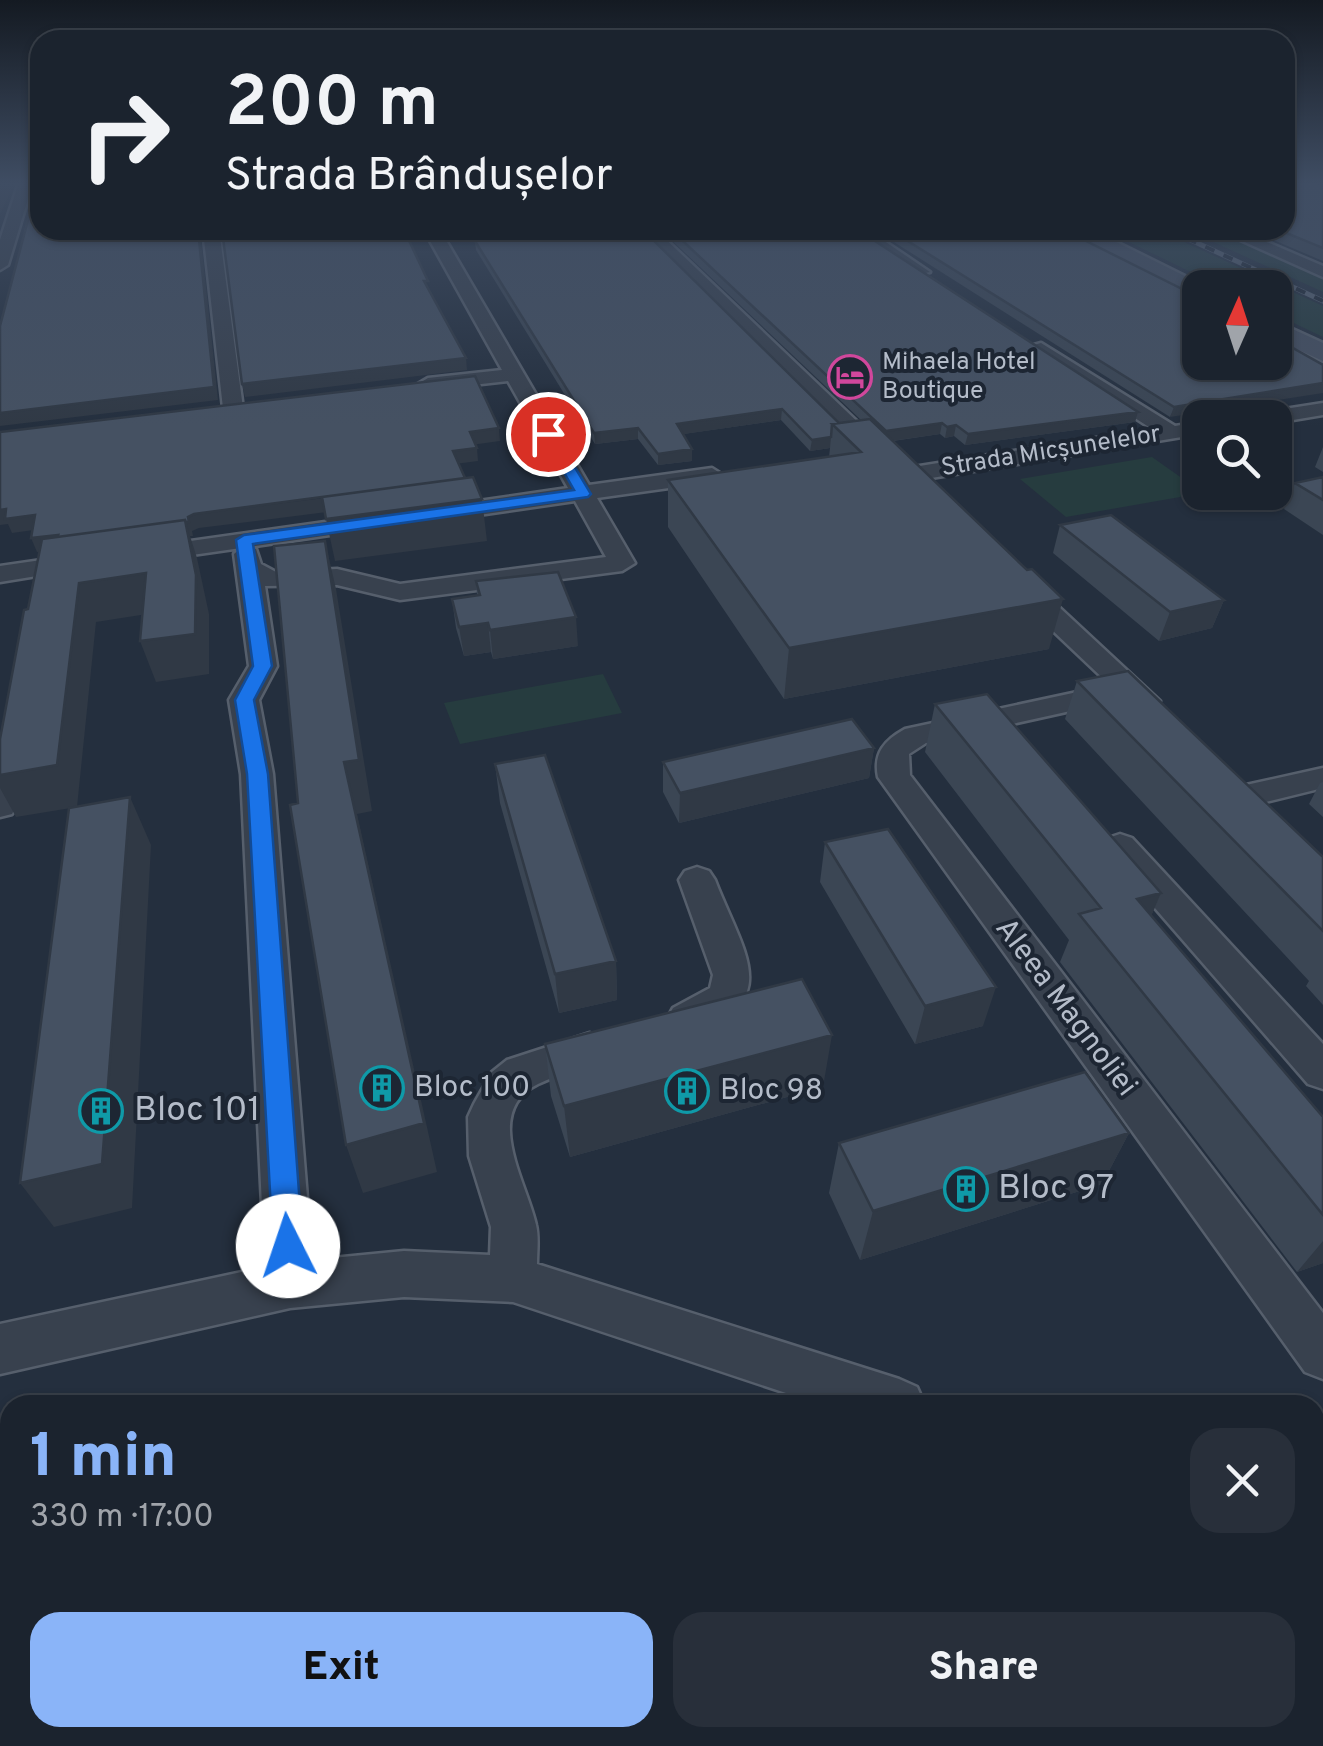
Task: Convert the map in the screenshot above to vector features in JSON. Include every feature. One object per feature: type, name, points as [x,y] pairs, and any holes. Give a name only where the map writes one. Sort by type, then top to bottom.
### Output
[{"type":"street","points":[[215,263],[233,408]]},
{"type":"street","points":[[247,554],[271,580],[337,577],[400,592],[622,562],[457,263]]},
{"type":"street","points":[[681,263],[926,498]]},
{"type":"street","points":[[909,263],[933,279]]},
{"type":"street","points":[[1143,263],[1182,283]]},
{"type":"street","points":[[1292,338],[1323,353]]},
{"type":"street","points":[[1028,340],[1171,432]]},
{"type":"street","points":[[405,387],[516,374]]},
{"type":"street","points":[[1292,414],[1323,409]]},
{"type":"street","name":"Strada Micșunelelor","points":[[902,476],[1182,430]]},
{"type":"street","points":[[849,456],[876,452]]},
{"type":"street","points":[[0,574],[121,557],[247,554],[404,518],[735,472]]},
{"type":"street","points":[[247,554],[263,666],[244,700],[258,774],[290,1285]]},
{"type":"street","points":[[32,600],[36,568]]},
{"type":"street","points":[[1003,570],[1172,725]]},
{"type":"street","name":"Aleea Magnoliei","points":[[1132,688],[916,736],[902,743],[890,764],[894,777],[1323,1354]]},
{"type":"street","points":[[0,806],[15,712]]},
{"type":"street","points":[[1002,716],[1028,745]]},
{"type":"street","points":[[1249,796],[1323,778]]},
{"type":"street","points":[[1096,820],[1323,1072]]},
{"type":"street","points":[[512,1279],[514,1227],[488,1137],[489,1117],[498,1098],[522,1072],[717,1008],[732,987],[732,975],[697,880]]},
{"type":"street","points":[[0,1349],[290,1285],[404,1274],[512,1279],[868,1395]]},
{"type":"green space","points":[[1173,263],[1231,263],[1245,270],[1187,270]]},
{"type":"green space","points":[[1260,263],[1293,263],[1323,278],[1323,292],[1292,278],[1292,270],[1275,270]]},
{"type":"green space","points":[[1292,292],[1323,306],[1323,337],[1292,322]]},
{"type":"green space","points":[[1152,457],[1182,478],[1182,497],[1066,517],[1020,479]]},
{"type":"green space","points":[[603,674],[622,713],[460,744],[444,703]]},
{"type":"building","points":[[16,263],[201,263],[214,387],[0,413],[0,326]]},
{"type":"building","points":[[226,263],[420,263],[428,281],[424,281],[466,358],[242,384]]},
{"type":"building","points":[[489,263],[677,263],[839,423],[832,424],[831,437],[812,440],[782,409],[677,424],[692,449],[658,454],[638,428],[594,433]]},
{"type":"building","points":[[707,263],[910,263],[1138,412],[968,434],[956,425],[947,427],[942,423],[886,431]]},
{"type":"building","points":[[944,263],[1131,263],[1182,289],[1182,380],[1292,380],[1292,348],[1323,365],[1323,383],[1217,400],[1182,400],[1182,406],[1174,407]]},
{"type":"building","points":[[475,376],[499,428],[470,432],[477,448],[453,451],[465,478],[194,514],[188,517],[189,522],[57,537],[31,538],[35,515],[5,519],[6,509],[0,510],[0,432]]},
{"type":"building","points":[[870,419],[1027,570],[1032,569],[1063,599],[789,648],[668,480],[861,452],[832,424]]},
{"type":"building","points":[[473,477],[482,499],[326,519],[322,497]]},
{"type":"building","points":[[1323,477],[1323,500],[1295,483]]},
{"type":"building","points":[[1111,515],[1224,600],[1170,612],[1060,525]]},
{"type":"building","points":[[185,520],[196,575],[195,634],[140,641],[146,573],[79,583],[57,765],[0,775],[0,739],[24,610],[28,609],[42,539]]},
{"type":"building","points":[[325,541],[359,760],[344,762],[424,1123],[346,1145],[290,805],[298,803],[274,546]]},
{"type":"building","points":[[558,572],[576,617],[490,630],[488,623],[459,627],[452,599],[480,595],[476,581]]},
{"type":"building","points":[[1128,671],[1323,857],[1323,931],[1077,681]]},
{"type":"building","points":[[987,694],[1161,893],[1137,899],[1323,1117],[1323,1215],[1079,914],[1101,908],[935,704]]},
{"type":"building","points":[[852,719],[874,748],[680,793],[663,762]]},
{"type":"building","points":[[545,755],[616,961],[555,974],[495,764]]},
{"type":"building","points":[[130,797],[102,1164],[20,1183],[69,808]]},
{"type":"building","points":[[888,829],[996,987],[925,1006],[825,842]]},
{"type":"building","points":[[802,979],[832,1035],[564,1106],[545,1044]]},
{"type":"building","points":[[1085,1072],[1129,1133],[873,1211],[839,1143]]},
{"type":"railway","points":[[1242,263],[1323,301]]},
{"type":"place","name":"Mihaela Hotel Boutique","points":[[850,377]]},
{"type":"place","name":"Bloc 100","points":[[382,1088]]},
{"type":"place","name":"Bloc 98","points":[[687,1091]]},
{"type":"place","name":"Bloc 101","points":[[101,1111]]},
{"type":"place","name":"Bloc 97","points":[[966,1189]]},
{"type":"route","points":[[288,1246],[258,774],[244,700],[263,666],[244,540],[583,494],[548,434]]}]
